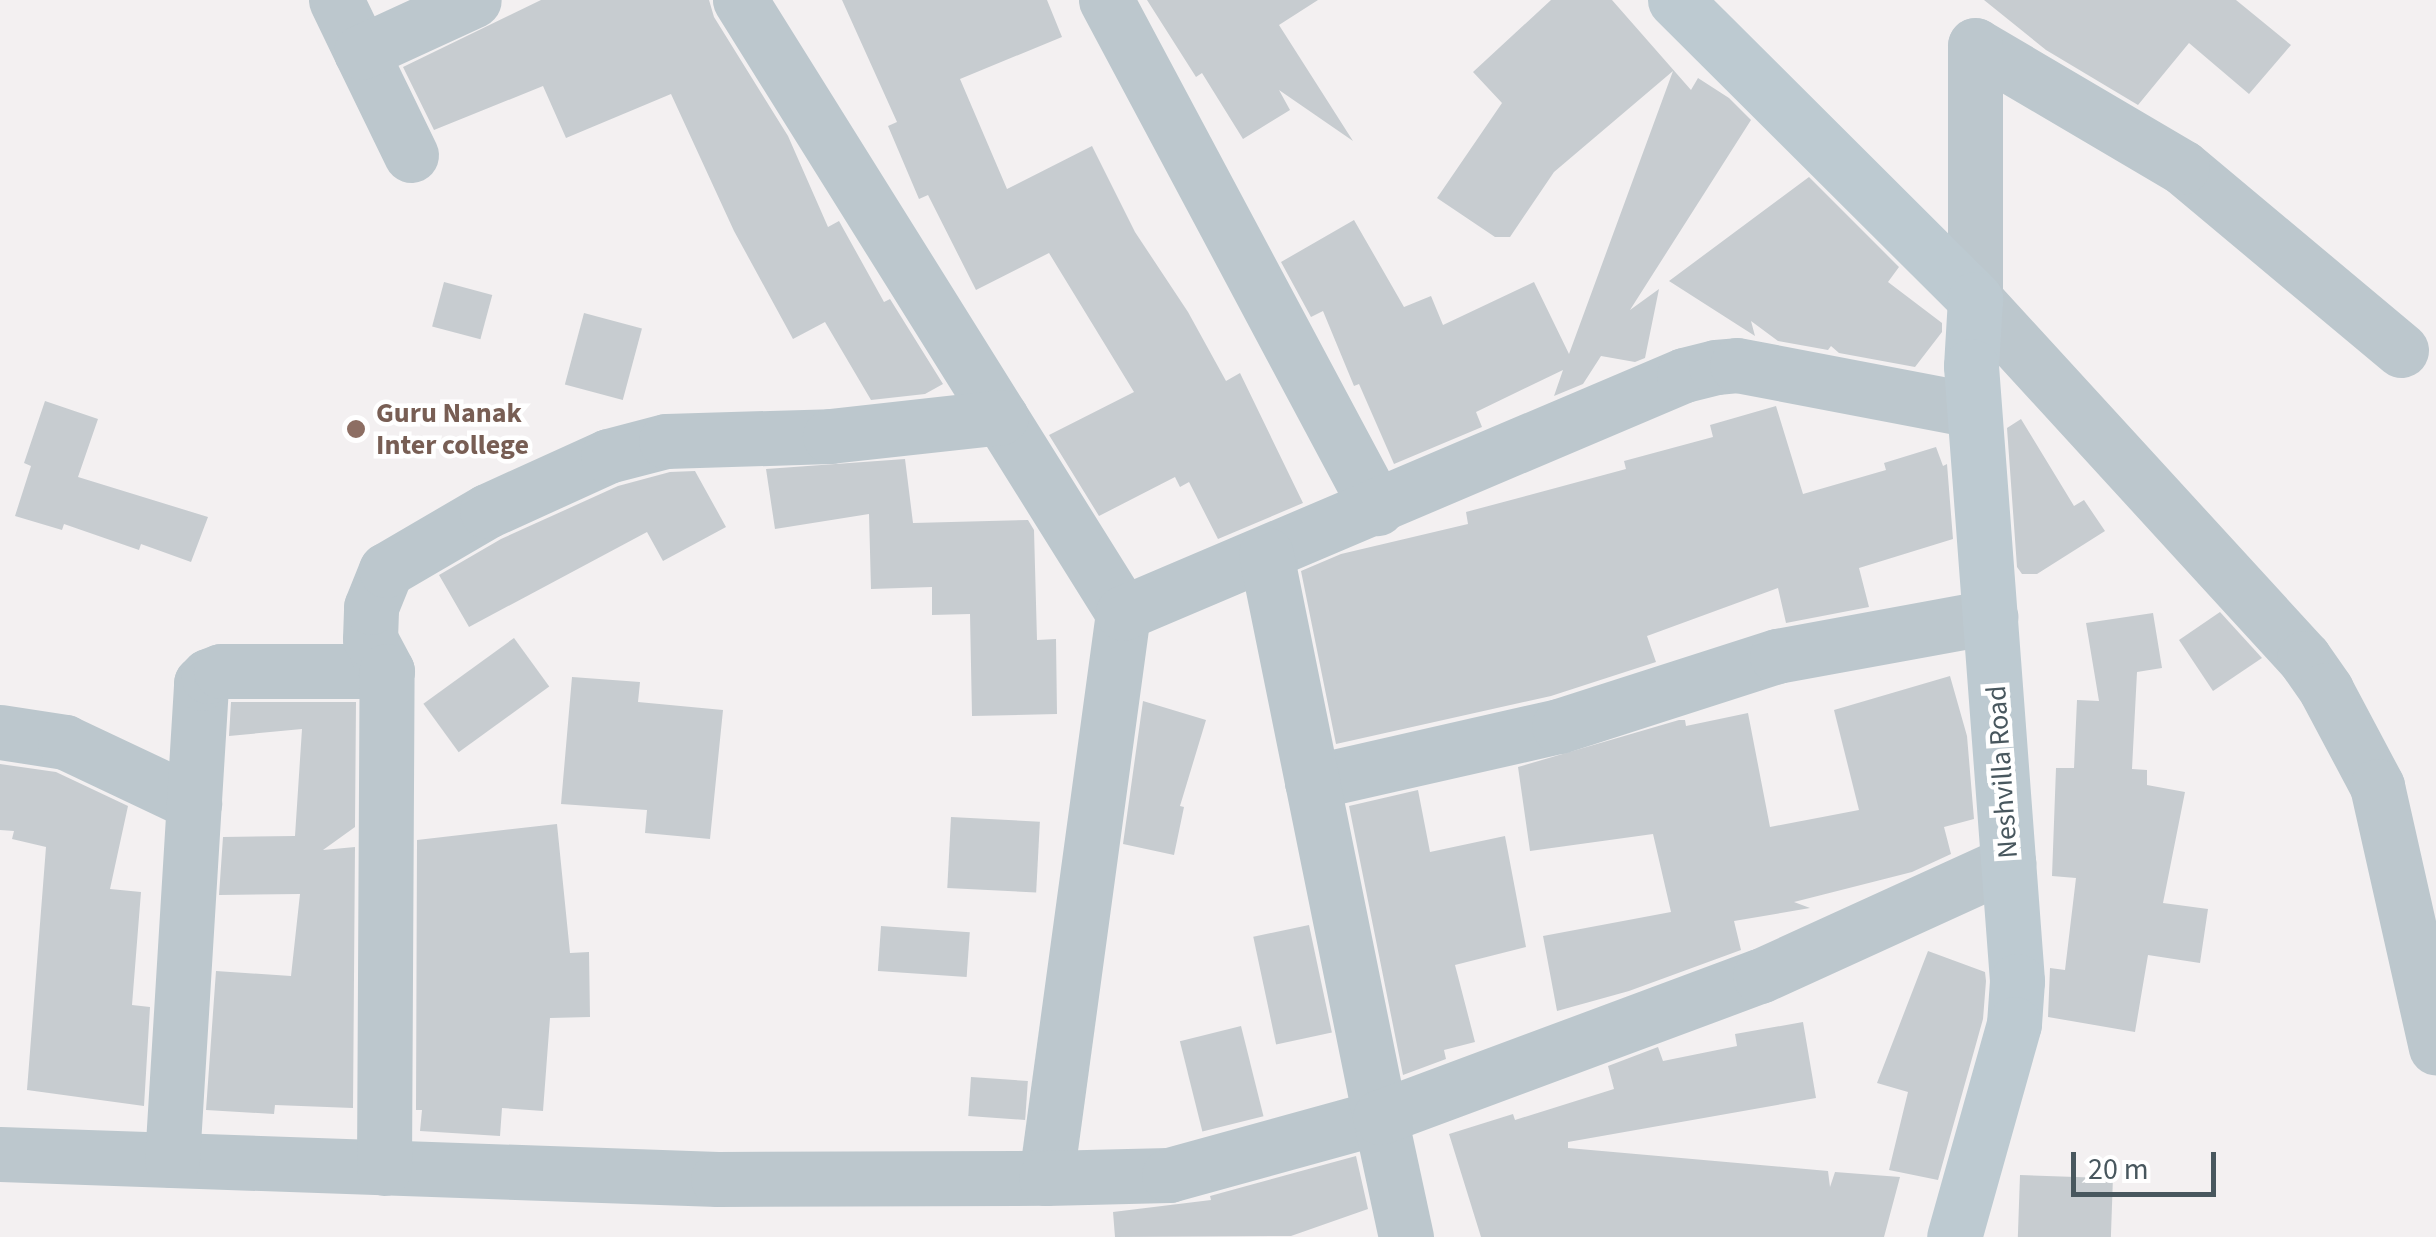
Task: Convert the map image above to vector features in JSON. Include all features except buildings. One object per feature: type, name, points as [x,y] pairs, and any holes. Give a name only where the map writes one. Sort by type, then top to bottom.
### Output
[{"type":"street","points":[[336,0],[411,155]]},
{"type":"street","points":[[362,52],[474,0]]},
{"type":"street","points":[[740,0],[1123,613],[1046,1178]]},
{"type":"street","points":[[1106,0],[1377,508]]},
{"type":"street","points":[[1675,0],[1975,299],[2304,658],[2326,690],[2377,786],[2426,974],[2436,1047]]},
{"type":"street","points":[[1975,299],[1976,22]]},
{"type":"street","points":[[1976,22],[2182,168],[2401,350]]},
{"type":"street","name":"Neshvilla Road","points":[[1954,1237],[2014,1024],[2018,980],[1974,410],[1975,299]]},
{"type":"street","points":[[1123,613],[1684,375],[1716,367],[1738,365],[1974,410]]},
{"type":"street","points":[[384,1168],[387,672],[370,639],[370,607],[386,570],[487,511],[608,456],[666,441],[830,436],[1001,417]]},
{"type":"street","points":[[1266,554],[1406,1237]]},
{"type":"street","points":[[1312,782],[1559,726],[1777,656],[1990,617]]},
{"type":"street","points":[[172,1160],[201,683],[220,671],[387,672]]},
{"type":"street","points":[[0,732],[65,742],[194,803]]},
{"type":"street","points":[[0,1154],[718,1179],[1169,1175],[1380,1117],[1760,976],[2008,863]]},
{"type":"place","name":"Guru Nanak Inter college","points":[[356,429]]}]
